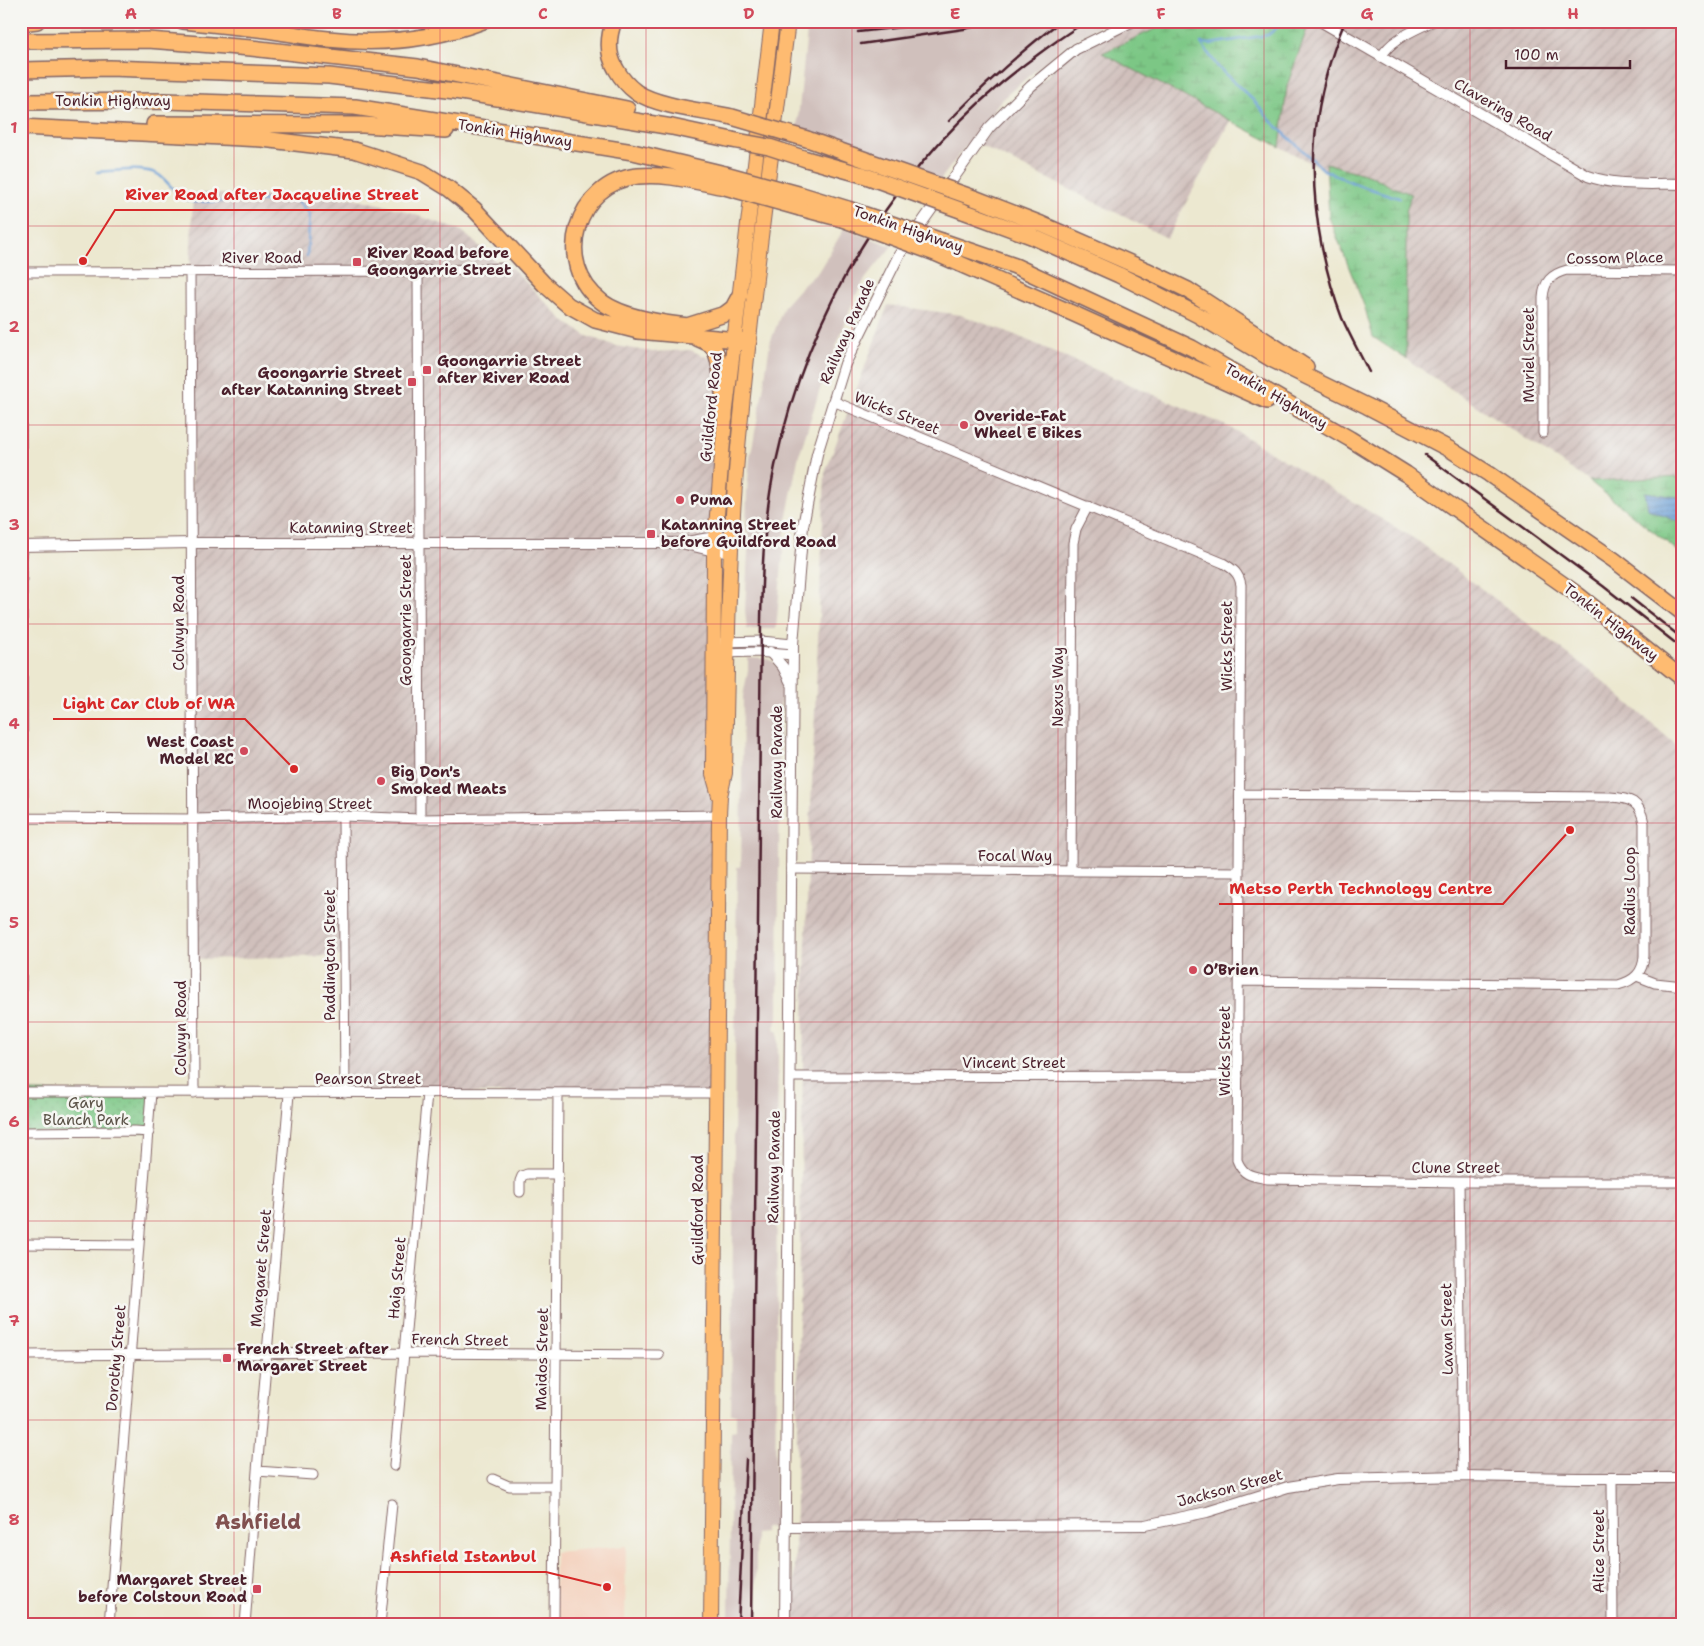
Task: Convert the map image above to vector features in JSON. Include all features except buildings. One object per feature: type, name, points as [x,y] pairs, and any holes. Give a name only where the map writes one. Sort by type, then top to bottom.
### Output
[{"type":"highway","points":[[21,23],[37,21]]},
{"type":"highway","points":[[183,21],[268,30],[328,39],[376,42],[410,40],[432,36],[482,21]]},
{"type":"highway","points":[[614,21],[610,35],[610,54],[619,74],[637,92],[663,103],[732,117],[807,139],[866,168],[974,198],[1050,228],[1188,290],[1364,404]]},
{"type":"highway","points":[[762,21],[768,42]]},
{"type":"highway","name":"Guildford Road","points":[[710,1625],[719,815],[720,796],[725,773],[731,552],[743,335],[740,295],[768,42],[772,21]]},
{"type":"highway","name":"Guildford Road","points":[[720,796],[713,774],[712,648],[714,552],[725,418],[743,335],[788,21]]},
{"type":"highway","name":"Tonkin Highway","points":[[21,41],[148,40],[241,47],[418,67],[635,111],[672,127]]},
{"type":"highway","name":"Tonkin Highway","points":[[21,70],[110,68],[330,76],[455,91],[672,127],[769,147],[806,159],[866,168],[964,211],[1031,236],[1119,276],[1198,315],[1273,360],[1364,404],[1451,450],[1614,560],[1683,613]]},
{"type":"highway","name":"Tonkin Highway","points":[[21,102],[164,101],[355,107],[532,135],[633,152],[725,181],[845,214],[938,247],[1015,266],[1192,348],[1350,439],[1406,474],[1578,594],[1683,679]]},
{"type":"highway","points":[[24,127],[195,124],[363,125],[532,135]]},
{"type":"highway","points":[[24,127],[262,139],[302,142],[354,150],[422,172],[448,188],[474,209],[544,284],[568,305],[595,320],[638,331],[689,331],[743,335]]},
{"type":"highway","points":[[725,181],[636,176],[616,182],[603,190],[591,202],[576,228],[574,242],[577,269],[588,288],[601,301],[616,311],[689,331],[715,350],[719,360],[725,418]]},
{"type":"highway","points":[[689,331],[725,314],[733,308],[740,295]]},
{"type":"street","name":"Railway Parade","points":[[785,1625],[793,644],[803,526],[817,454],[846,364],[899,255],[989,128],[1031,86],[1076,49],[1133,21]]},
{"type":"street","name":"Clavering Road","points":[[1320,21],[1588,176],[1602,182],[1683,184]]},
{"type":"street","points":[[1380,57],[1393,42],[1433,21]]},
{"type":"street","name":"River Road","points":[[21,272],[418,271],[503,268]]},
{"type":"street","name":"Cossom Place","points":[[1549,279],[1558,272],[1567,270],[1683,271]]},
{"type":"street","name":"Goongarrie Street","points":[[418,271],[420,820]]},
{"type":"street","name":"Colwyn Road","points":[[190,272],[193,543],[194,1094]]},
{"type":"street","name":"Muriel Street","points":[[1543,433],[1543,298],[1544,289],[1549,279]]},
{"type":"street","points":[[21,395],[21,1010]]},
{"type":"street","name":"Wicks Street","points":[[833,402],[1223,563],[1240,576],[1237,1160]]},
{"type":"street","name":"Nexus Way","points":[[1071,870],[1073,543],[1076,529],[1088,506]]},
{"type":"street","name":"Katanning Street","points":[[22,546],[193,543],[681,543],[715,537],[732,538]]},
{"type":"street","name":"Katanning Street","points":[[681,543],[714,552],[731,552]]},
{"type":"street","points":[[728,648],[761,641],[793,644]]},
{"type":"street","points":[[712,648],[793,655]]},
{"type":"street","points":[[770,652],[783,667],[792,686]]},
{"type":"street","name":"Radius Loop","points":[[1240,794],[1610,796],[1624,797],[1633,801],[1640,810],[1644,823],[1644,956],[1643,964],[1637,976]]},
{"type":"street","name":"Moojebing Street","points":[[22,818],[193,819],[343,816],[420,820],[719,815]]},
{"type":"street","name":"Paddington Street","points":[[343,816],[345,1093]]},
{"type":"street","name":"Focal Way","points":[[791,869],[1239,872]]},
{"type":"street","points":[[1239,981],[1612,985],[1623,984],[1637,976],[1655,983],[1683,986]]},
{"type":"street","name":"Vincent Street","points":[[790,1077],[1238,1076]]},
{"type":"street","name":"Pearson Street","points":[[21,1092],[194,1094],[715,1093]]},
{"type":"street","name":"Dorothy Street","points":[[108,1625],[151,1093]]},
{"type":"street","name":"Haig Street","points":[[394,1466],[426,1093]]},
{"type":"street","name":"Margaret Street","points":[[245,1625],[256,1471],[289,1094]]},
{"type":"street","name":"Maidos Street","points":[[554,1625],[558,1094]]},
{"type":"street","points":[[21,1132],[149,1132]]},
{"type":"street","name":"Clune Street","points":[[1237,1160],[1245,1173],[1268,1179],[1459,1182],[1683,1182]]},
{"type":"street","points":[[520,1192],[522,1176],[527,1174],[558,1174]]},
{"type":"street","name":"Lavan Street","points":[[1459,1182],[1463,1476]]},
{"type":"street","points":[[21,1244],[140,1245]]},
{"type":"street","name":"French Street","points":[[21,1355],[405,1353],[659,1355]]},
{"type":"street","points":[[256,1471],[314,1475]]},
{"type":"street","name":"Jackson Street","points":[[786,1527],[1145,1526],[1207,1512],[1288,1487],[1338,1479],[1463,1476],[1683,1478]]},
{"type":"street","name":"Alice Street","points":[[1612,1478],[1613,1625]]},
{"type":"street","points":[[493,1479],[509,1486],[555,1486]]},
{"type":"street","points":[[380,1625],[392,1504]]},
{"type":"shaded area","points":[[808,21],[1107,21],[1060,49],[1001,100],[934,188],[796,138]]},
{"type":"shaded area","points":[[1133,21],[1683,21],[1683,477],[1589,481],[1406,359],[1406,212],[1230,121],[1167,238],[978,144],[1072,51]]},
{"type":"shaded area","points":[[193,193],[354,198],[399,209],[462,231],[503,268],[512,268],[564,321],[587,336],[616,346],[652,352],[690,350],[714,362],[725,418],[714,551],[720,796],[715,1093],[345,1093],[343,956],[194,959],[190,272]]},
{"type":"shaded area","points":[[844,229],[892,246],[866,278],[855,297],[819,392],[798,459],[786,521],[776,629],[747,629],[745,610],[749,533],[746,533],[747,490],[750,458],[770,343],[784,306],[818,272]]},
{"type":"shaded area","points":[[888,305],[961,315],[1008,332],[1231,428],[1418,541],[1596,675],[1683,751],[1683,1625],[794,1625],[807,900],[825,473]]},
{"type":"shaded area","points":[[748,658],[773,661],[782,678],[780,715],[778,1018],[774,1027],[778,1032],[775,1527],[765,1528],[764,1532],[756,1533],[756,1625],[729,1625],[731,1432],[736,1431],[736,1414],[731,1414],[737,867],[741,867],[743,696],[748,671]]},
{"type":"shaded area","points":[[626,1546],[625,1625],[554,1625],[555,1552]]},
{"type":"green space","points":[[1173,21],[1294,21],[1307,29],[1287,86],[1280,147],[1102,53]]},
{"type":"green space","points":[[1326,163],[1374,177],[1411,194],[1406,212],[1406,359],[1373,337],[1365,308],[1329,217]]},
{"type":"green space","points":[[1683,477],[1683,555],[1589,481]]},
{"type":"green space","name":"Gary Blanch Park","points":[[21,1092],[151,1093],[149,1132],[21,1132]]},
{"type":"water","points":[[1645,492],[1683,498],[1683,524],[1648,509]]},
{"type":"waterway","points":[[1202,43],[1210,44],[1268,35],[1285,21]]},
{"type":"waterway","points":[[1201,43],[1218,67],[1254,101],[1272,122],[1324,170],[1358,185],[1399,198]]},
{"type":"waterway","points":[[97,172],[129,170],[154,172],[182,197],[193,202],[297,200],[310,214],[307,256]]},
{"type":"railway","points":[[858,32],[956,21]]},
{"type":"railway","points":[[861,44],[964,29],[998,21]]},
{"type":"railway","points":[[949,121],[1003,69],[1061,21]]},
{"type":"railway","points":[[751,1625],[761,620],[763,562],[771,485],[791,405],[812,346],[838,289],[869,235],[905,184],[946,136],[991,92],[1040,53],[1087,21]]},
{"type":"railway","points":[[1345,21],[1334,49],[1319,105],[1314,160],[1314,189],[1322,248],[1333,292],[1342,318],[1369,372]]},
{"type":"railway","points":[[1425,455],[1603,586],[1683,649]]},
{"type":"railway","points":[[1631,598],[1683,639]]},
{"type":"railway","points":[[738,1625],[746,1459]]},
{"type":"place","name":"River Road after Jacqueline Street","points":[[83,261]]},
{"type":"place","name":"River Road before Goongarrie Street","points":[[357,262]]},
{"type":"place","name":"Goongarrie Street after River Road","points":[[427,370]]},
{"type":"place","name":"Goongarrie Street after Katanning Street","points":[[412,382]]},
{"type":"place","name":"Overide-Fat Wheel E Bikes","points":[[964,425]]},
{"type":"place","name":"Puma","points":[[680,500]]},
{"type":"place","name":"Katanning Street before Guildford Road","points":[[651,534]]},
{"type":"place","name":"West Coast Model RC","points":[[244,751]]},
{"type":"place","name":"Light Car Club of WA","points":[[294,769]]},
{"type":"place","name":"Big Don's Smoked Meats","points":[[381,781]]},
{"type":"place","name":"Metso Perth Technology Centre","points":[[1570,830]]},
{"type":"place","name":"O’Brien","points":[[1193,970]]},
{"type":"place","name":"French Street after Margaret Street","points":[[227,1358]]},
{"type":"place","name":"Ashfield Istanbul","points":[[607,1587]]},
{"type":"place","name":"Margaret Street before Colstoun Road","points":[[257,1589]]},
{"type":"district","name":"Ashfield","points":[[258,1522]]}]
